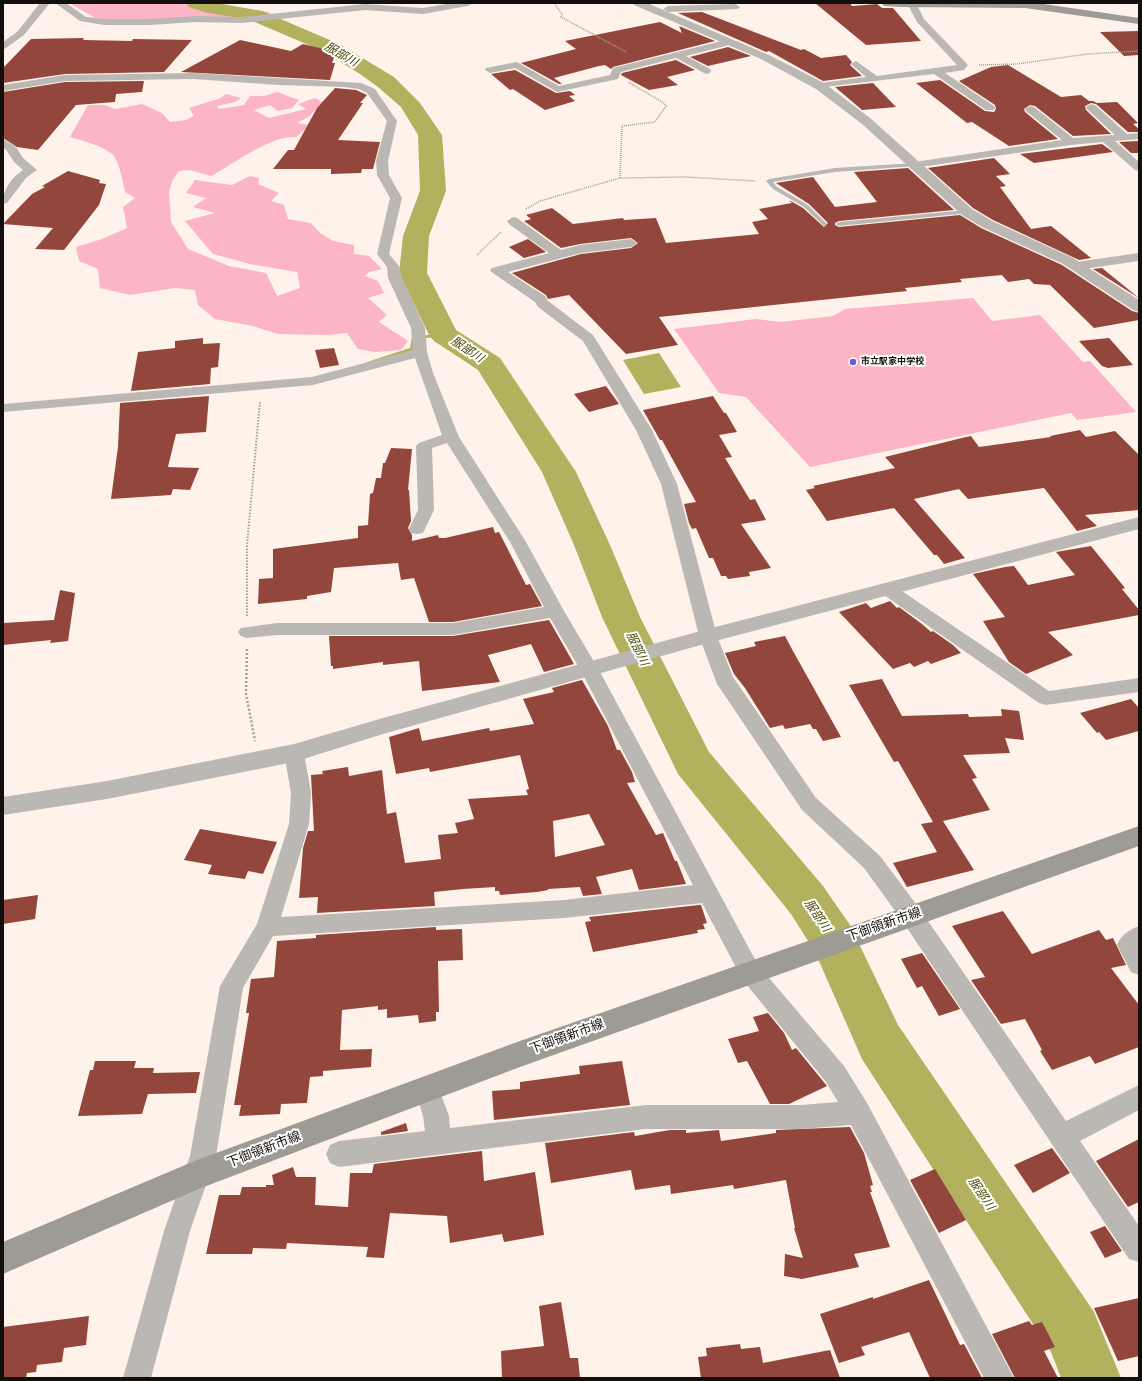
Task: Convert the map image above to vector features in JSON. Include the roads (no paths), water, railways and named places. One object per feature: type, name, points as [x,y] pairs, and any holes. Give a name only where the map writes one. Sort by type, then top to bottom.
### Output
[{"type":"main road","points":[[885,3],[913,5],[1043,5],[1139,21]]},
{"type":"main road","name":"下御領新市線","points":[[3,1258],[197,1175],[427,1089],[876,927],[1139,836]]},
{"type":"street","points":[[3,47],[21,33],[45,3]]},
{"type":"street","points":[[60,3],[83,19],[104,22],[151,22],[195,19],[242,20],[282,17],[365,7],[384,7],[423,11],[468,3]]},
{"type":"street","points":[[638,3],[666,9],[735,7]]},
{"type":"street","points":[[820,86],[874,78],[937,72],[961,67],[963,65],[920,20],[913,5]]},
{"type":"street","points":[[666,9],[730,42],[790,69],[820,86],[866,121],[967,212],[987,224],[1076,266],[1139,307]]},
{"type":"street","points":[[3,33],[21,33]]},
{"type":"street","points":[[490,70],[517,65],[557,89],[614,76],[616,70],[730,42]]},
{"type":"street","points":[[677,55],[706,71]]},
{"type":"street","points":[[856,64],[874,78]]},
{"type":"street","points":[[937,72],[990,108]]},
{"type":"street","points":[[3,88],[65,78],[194,76],[278,82],[344,84],[361,86],[371,91],[392,121],[382,161],[383,175],[396,198],[383,254],[393,266],[395,278],[418,328],[420,352],[426,373],[451,437],[518,542],[555,612],[590,670],[750,972],[835,1074],[858,1112],[1000,1378]]},
{"type":"street","points":[[1091,107],[1124,137]]},
{"type":"street","points":[[1030,109],[1071,142]]},
{"type":"street","points":[[914,165],[1071,142],[1139,136]]},
{"type":"street","points":[[1106,139],[1139,168]]},
{"type":"street","points":[[3,142],[12,149],[18,160],[30,170],[22,176],[3,200]]},
{"type":"street","points":[[514,220],[558,254]]},
{"type":"street","points":[[631,243],[580,249],[497,271],[540,299],[543,304],[588,338],[644,430],[669,484],[708,636],[724,679],[809,804],[872,862],[911,915],[1139,1249]]},
{"type":"street","points":[[1076,266],[1139,257]]},
{"type":"street","points":[[3,408],[313,381],[420,352]]},
{"type":"street","points":[[417,529],[426,510],[424,446],[451,437]]},
{"type":"street","points":[[3,806],[107,790],[294,753],[383,726],[590,670],[708,636],[1139,523]]},
{"type":"street","points":[[887,589],[1046,698],[1138,686]]},
{"type":"street","points":[[247,632],[277,629],[453,629],[555,612]]},
{"type":"street","points":[[137,1378],[177,1231],[203,1156],[232,986],[267,927],[300,824],[301,793],[294,753]]},
{"type":"street","points":[[267,927],[564,909],[708,893]]},
{"type":"street","points":[[1139,936],[1128,945],[1139,965]]},
{"type":"street","points":[[427,1089],[436,1116],[438,1142]]},
{"type":"street","points":[[1063,1136],[1139,1097]]},
{"type":"street","points":[[339,1154],[646,1117],[801,1117],[858,1112]]},
{"type":"lane","points":[[824,224],[806,206],[775,188],[769,181],[835,170],[914,165]]},
{"type":"lane","points":[[839,224],[967,212]]},
{"type":"waterway","name":"服部川","points":[[196,3],[211,8],[255,15],[332,48],[368,69],[386,82],[409,103],[430,135],[433,191],[416,236],[413,273],[444,335],[489,364],[559,472],[592,545],[621,617],[693,763],[807,900],[833,940],[880,1042],[1073,1333],[1091,1378]]},
{"type":"waterway","points":[[370,362],[412,349],[414,338],[444,335]]},
{"type":"place","name":"市立駅家中学校","points":[[853,362]]}]
